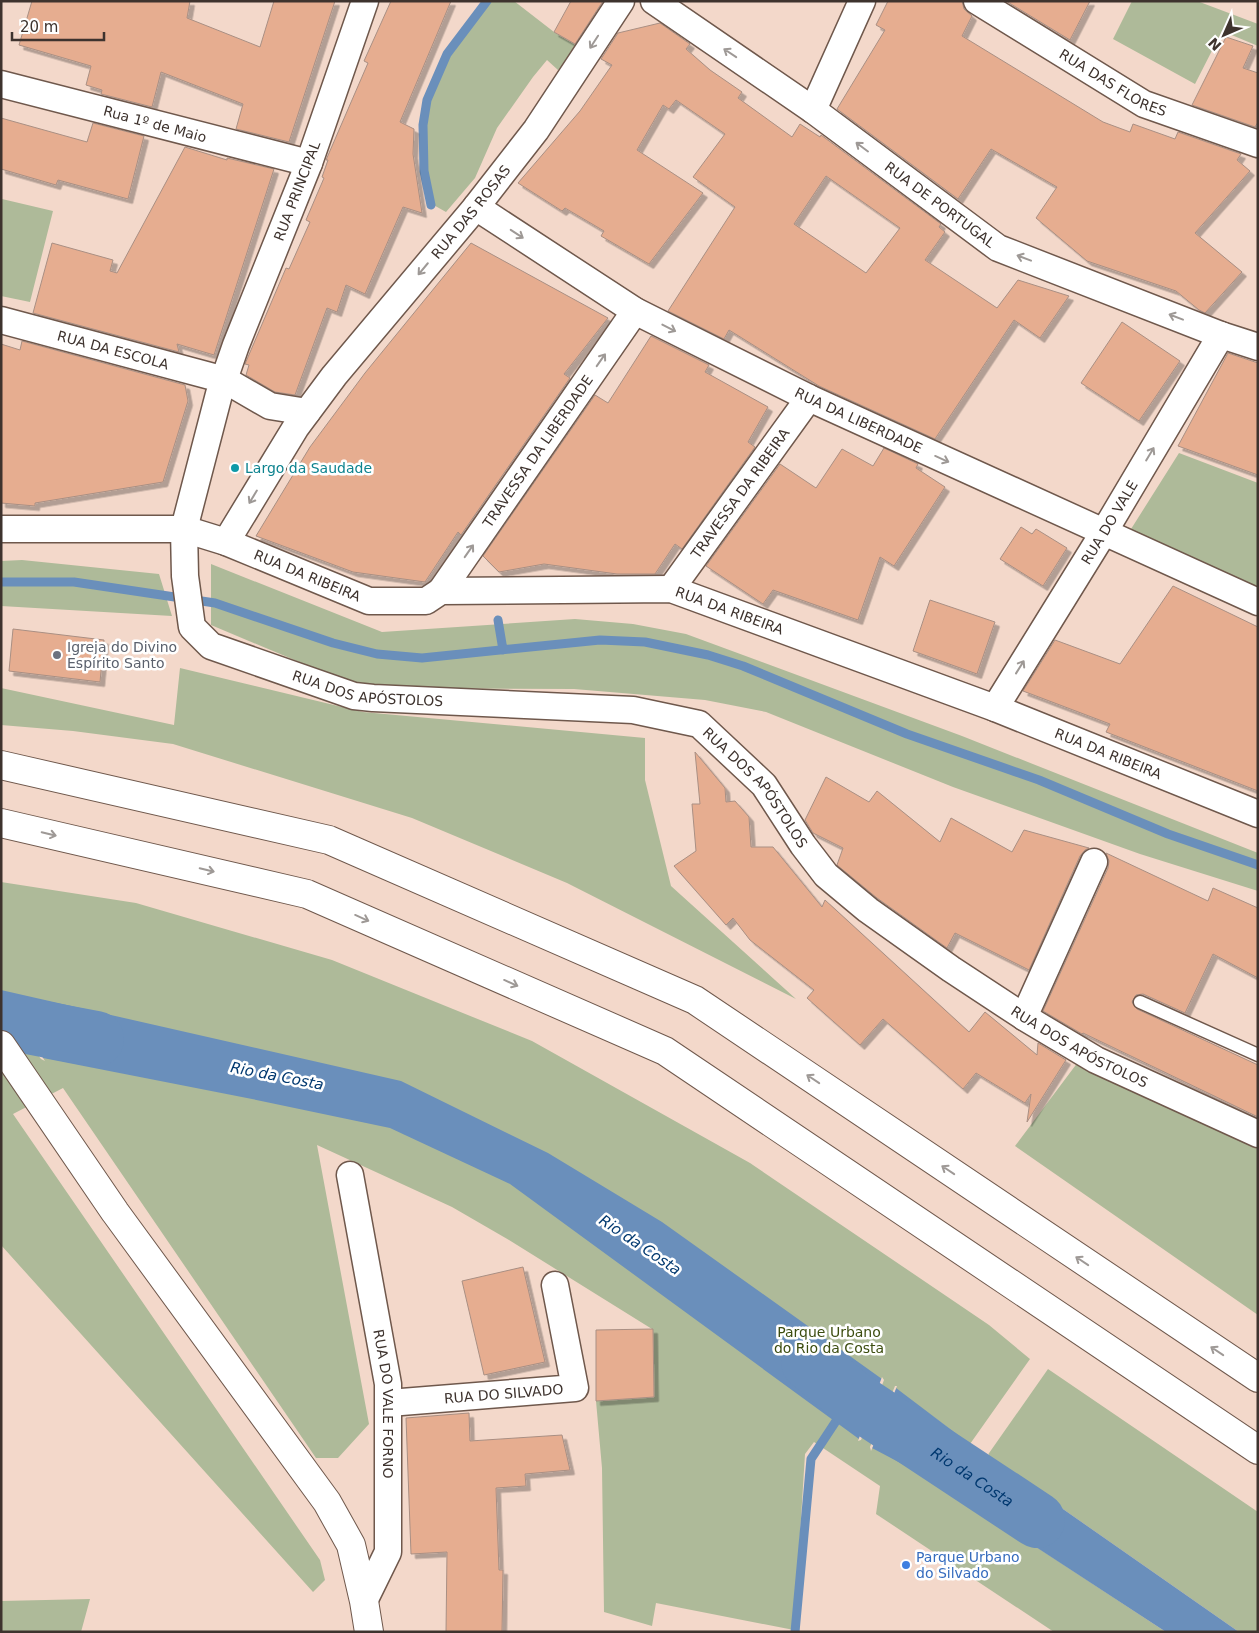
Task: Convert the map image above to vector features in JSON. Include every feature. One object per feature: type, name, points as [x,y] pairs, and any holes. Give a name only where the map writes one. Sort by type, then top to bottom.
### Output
[{"type":"main road","points":[[1,765],[329,840],[695,1000],[1258,1378]]},
{"type":"main road","points":[[1,823],[307,894],[665,1051],[1258,1450]]},
{"type":"main road","points":[[1,1045],[110,1205],[327,1502],[351,1545],[369,1632]]},
{"type":"street","name":"RUA PRINCIPAL","points":[[184,529],[219,394],[236,345],[309,163],[365,1]]},
{"type":"street","name":"RUA DAS ROSAS","points":[[307,412],[334,376],[476,207],[536,130],[621,1]]},
{"type":"street","name":"RUA DE PORTUGAL","points":[[654,1],[813,110],[998,248],[1258,348]]},
{"type":"street","points":[[813,110],[862,1]]},
{"type":"street","name":"RUA DAS FLORES","points":[[977,1],[1144,104],[1258,144]]},
{"type":"street","name":"Rua 1º de Maio","points":[[1,84],[309,163]]},
{"type":"street","name":"RUA DA LIBERDADE","points":[[476,207],[635,311],[809,398],[1258,602]]},
{"type":"street","name":"TRAVESSA DA LIBERDADE","points":[[441,591],[635,311]]},
{"type":"street","name":"RUA DA ESCOLA","points":[[1,320],[225,380],[270,406],[307,412]]},
{"type":"street","name":"RUA DO VALE","points":[[995,708],[1104,532],[1221,335]]},
{"type":"street","name":"TRAVESSA DA RIBEIRA","points":[[671,589],[809,398]]},
{"type":"street","points":[[226,542],[307,412]]},
{"type":"street","name":"RUA DA RIBEIRA","points":[[1,529],[184,529],[226,542],[369,601],[426,601],[441,591],[671,589],[995,708],[1258,814]]},
{"type":"street","name":"RUA DOS APÓSTOLOS","points":[[184,529],[185,576],[192,627],[211,646],[354,696],[633,710],[699,724],[764,785],[803,845],[826,875],[868,910],[951,969],[1024,1017],[1096,1060],[1258,1134]]},
{"type":"street","points":[[1024,1017],[1094,862]]},
{"type":"street","name":"RUA DO VALE FORNO","points":[[350,1175],[388,1384],[389,1403],[388,1552],[364,1601]]},
{"type":"street","name":"RUA DO SILVADO","points":[[389,1403],[575,1388],[554,1285]]},
{"type":"lane","points":[[1140,1002],[1258,1055]]},
{"type":"green space","points":[[487,1],[514,1],[554,32],[581,48],[558,70],[547,60],[533,77],[497,128],[475,178],[446,212],[430,203],[424,171],[423,125],[427,100],[447,54]]},
{"type":"green space","points":[[1132,1],[1197,1],[1258,24],[1258,46],[1222,31],[1195,84],[1113,39]]},
{"type":"green space","points":[[2,199],[53,211],[30,302],[1,296]]},
{"type":"green space","points":[[1179,453],[1258,483],[1258,595],[1126,537]]},
{"type":"green space","points":[[22,560],[159,574],[172,616],[1,606],[1,561]]},
{"type":"green space","points":[[211,564],[382,632],[575,619],[633,624],[686,634],[962,736],[1258,853],[1258,891],[1140,854],[953,787],[766,712],[705,700],[574,689],[361,688],[211,625]]},
{"type":"green space","points":[[180,668],[363,712],[645,738],[645,780],[671,886],[796,999],[567,883],[412,818],[173,744],[73,731],[1,725],[1,688],[174,725]]},
{"type":"green space","name":"Parque Urbano do Rio da Costa","points":[[1,882],[136,903],[332,960],[532,1041],[750,1163],[989,1325],[1030,1359],[970,1444],[928,1413],[894,1459],[942,1485],[1166,1632],[1054,1632],[876,1514],[880,1486],[814,1442],[805,1454],[794,1630],[656,1603],[652,1626],[604,1612],[602,1468],[596,1401],[654,1397],[652,1329],[509,1240],[452,1207],[317,1145],[369,1424],[338,1458],[316,1458],[63,1088],[13,1114],[320,1560],[325,1580],[313,1592],[1,1245]]},
{"type":"green space","points":[[1078,1062],[1258,1146],[1258,1315],[1015,1146]]},
{"type":"green space","points":[[1048,1369],[1258,1512],[1258,1632],[1239,1632],[987,1456]]},
{"type":"green space","points":[[90,1599],[81,1632],[1,1632],[1,1601]]},
{"type":"water","points":[[1,990],[401,1081],[548,1153],[662,1222],[882,1379],[859,1439],[510,1184],[390,1128],[43,1058],[1,998]]},
{"type":"water","points":[[896,1388],[970,1444],[942,1485],[872,1448]]},
{"type":"water","points":[[987,1456],[1239,1632],[1166,1632],[958,1496]]},
{"type":"pier","points":[[1,998],[45,1061],[41,1059],[1,1003]]},
{"type":"pier","points":[[882,1377],[884,1380],[861,1440],[858,1441]]},
{"type":"pier","points":[[895,1386],[897,1386],[871,1451],[870,1447]]},
{"type":"pier","points":[[972,1442],[972,1445],[944,1486],[940,1487]]},
{"type":"pier","points":[[987,1453],[989,1454],[957,1498],[956,1494]]},
{"type":"building","points":[[32,1],[190,1],[187,18],[260,47],[274,1],[335,1],[289,142],[236,129],[243,104],[161,72],[152,107],[101,94],[102,90],[86,85],[91,66],[19,45]]},
{"type":"building","points":[[391,1],[451,1],[400,122],[414,129],[413,154],[422,213],[403,207],[365,294],[346,285],[337,312],[327,308],[295,395],[275,392],[246,375],[249,365],[245,364],[286,268],[289,269],[310,222],[306,220],[324,178],[322,177],[328,160],[326,160],[368,63],[364,61]]},
{"type":"building","points":[[571,1],[603,1],[575,44],[554,32]]},
{"type":"building","points":[[888,1],[962,1],[964,9],[972,16],[962,36],[1103,122],[1130,132],[1133,124],[1175,139],[1178,132],[1241,154],[1237,160],[1250,171],[1195,233],[1242,272],[1205,313],[1176,291],[1087,261],[1036,218],[1057,187],[991,149],[958,199],[837,109],[885,30],[876,25]]},
{"type":"building","points":[[1006,1],[1090,1],[1070,40]]},
{"type":"building","points":[[660,23],[690,44],[686,49],[710,70],[742,92],[738,98],[792,137],[800,124],[820,137],[821,135],[941,224],[939,227],[945,232],[925,260],[997,308],[1018,280],[1069,296],[1040,338],[1014,320],[935,439],[819,386],[729,330],[724,339],[668,311],[735,207],[693,177],[725,134],[676,100],[669,109],[663,105],[637,150],[703,193],[649,264],[601,236],[604,231],[565,208],[562,211],[518,183],[580,111],[612,65],[601,59],[618,33]],"holes":[[[826,176],[900,228],[866,273],[794,224]]]},
{"type":"building","points":[[1226,37],[1253,46],[1243,68],[1258,73],[1258,122],[1255,127],[1192,105]]},
{"type":"building","points":[[1,118],[87,142],[93,123],[144,136],[128,199],[58,180],[56,185],[1,169]]},
{"type":"building","points":[[185,147],[227,160],[227,158],[274,169],[214,355],[177,344],[179,352],[33,313],[52,243],[113,260],[110,271],[117,273]]},
{"type":"building","points":[[471,243],[608,318],[564,374],[570,378],[461,535],[458,532],[425,582],[353,572],[256,536],[310,447],[365,373]]},
{"type":"building","points":[[1122,322],[1180,361],[1139,421],[1081,383]]},
{"type":"building","points":[[651,336],[709,365],[705,372],[768,407],[748,442],[755,447],[682,549],[675,544],[655,574],[617,574],[544,564],[499,572],[483,556],[595,395],[608,403]]},
{"type":"building","points":[[22,341],[185,385],[188,401],[163,482],[35,503],[35,506],[1,503],[1,344],[20,350]]},
{"type":"building","points":[[1228,353],[1258,363],[1258,475],[1178,446]]},
{"type":"building","points":[[884,448],[918,464],[916,468],[945,487],[894,566],[880,557],[858,620],[773,590],[763,604],[706,566],[780,464],[816,488],[842,449],[873,466]]},
{"type":"building","points":[[1021,527],[1032,534],[1036,529],[1067,548],[1043,586],[1000,559]]},
{"type":"building","points":[[1173,586],[1258,627],[1258,791],[1106,732],[1110,724],[1023,691],[1055,640],[1120,664]]},
{"type":"building","points":[[930,600],[995,622],[977,674],[913,651]]},
{"type":"building","name":"Igreja do Divino Espírito Santo","points":[[13,629],[104,640],[100,682],[9,671]]},
{"type":"building","points":[[695,752],[725,788],[726,802],[735,801],[749,817],[751,847],[773,847],[822,907],[825,900],[969,1032],[985,1012],[1037,1055],[1038,1043],[1066,1060],[1027,1122],[1031,1094],[1025,1103],[976,1073],[963,1089],[883,1019],[860,1045],[807,998],[814,990],[750,940],[733,918],[726,925],[674,866],[696,851],[692,804],[700,804]]},
{"type":"building","points":[[826,777],[869,802],[877,791],[940,842],[951,818],[1012,852],[1024,830],[1089,848],[1080,856],[1029,970],[955,933],[947,948],[877,898],[837,865],[843,848],[813,833],[805,820]]},
{"type":"building","points":[[1106,853],[1208,901],[1213,888],[1258,908],[1258,978],[1213,954],[1185,1013],[1143,994],[1136,995],[1132,1002],[1137,1009],[1258,1065],[1258,1117],[1082,1034],[1043,1011],[1108,868],[1109,861]]},
{"type":"building","points":[[523,1267],[545,1362],[484,1375],[462,1281]]},
{"type":"building","points":[[653,1329],[654,1397],[596,1401],[596,1330]]},
{"type":"building","points":[[469,1413],[470,1441],[562,1435],[570,1470],[525,1474],[526,1486],[496,1488],[499,1570],[503,1570],[502,1632],[446,1632],[447,1552],[411,1554],[406,1418]]},
{"type":"waterway","points":[[431,205],[424,171],[423,125],[427,100],[447,54],[487,1]]},
{"type":"waterway","points":[[1,582],[74,582],[215,603],[333,643],[377,654],[422,658],[600,640],[645,642],[708,655],[743,666],[907,734],[1039,780],[1168,834],[1258,865]]},
{"type":"waterway","points":[[498,620],[503,650]]},
{"type":"waterway","name":"Rio da Costa","points":[[1,1021],[96,1039]]},
{"type":"waterway","name":"Rio da Costa","points":[[809,1362],[852,1398],[1037,1520]]},
{"type":"waterway","points":[[795,1632],[811,1459],[842,1412]]},
{"type":"place","name":"Largo da Saudade","points":[[235,468]]},
{"type":"place","name":"Igreja do Divino Espírito Santo","points":[[57,655]]},
{"type":"place","name":"Parque Urbano do Silvado","points":[[906,1565]]}]
